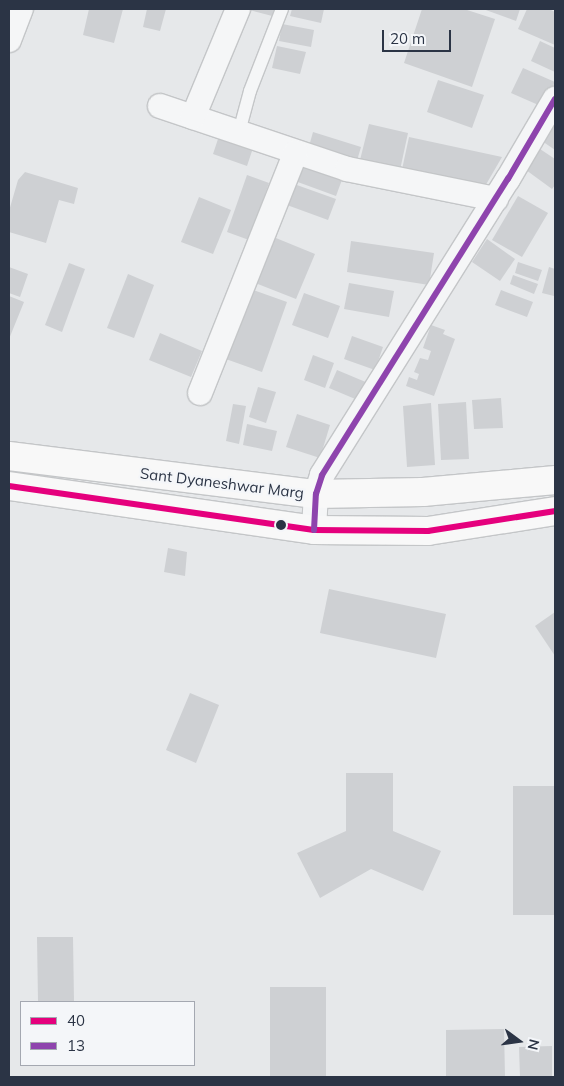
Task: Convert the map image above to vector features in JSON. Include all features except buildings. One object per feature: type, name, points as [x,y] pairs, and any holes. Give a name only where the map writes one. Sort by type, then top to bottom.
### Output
[{"type":"main road","name":"Sant Dyaneshwar Marg","points":[[9,456],[316,494],[423,492],[555,480]]},
{"type":"main road","points":[[9,486],[314,530],[428,531],[555,511]]},
{"type":"street","points":[[9,40],[21,9]]},
{"type":"street","points":[[193,116],[238,9]]},
{"type":"street","points":[[314,530],[316,494],[322,475],[496,199],[555,99]]},
{"type":"street","points":[[160,106],[348,169],[496,199]]},
{"type":"street","points":[[200,393],[296,152]]},
{"type":"lane","points":[[239,132],[250,90],[282,9]]},
{"type":"transit line","name":"13","points":[[314,530],[316,494],[322,475],[508,179],[555,99]]},
{"type":"transit line","name":"40","points":[[9,486],[314,530],[428,531],[555,511]]}]
